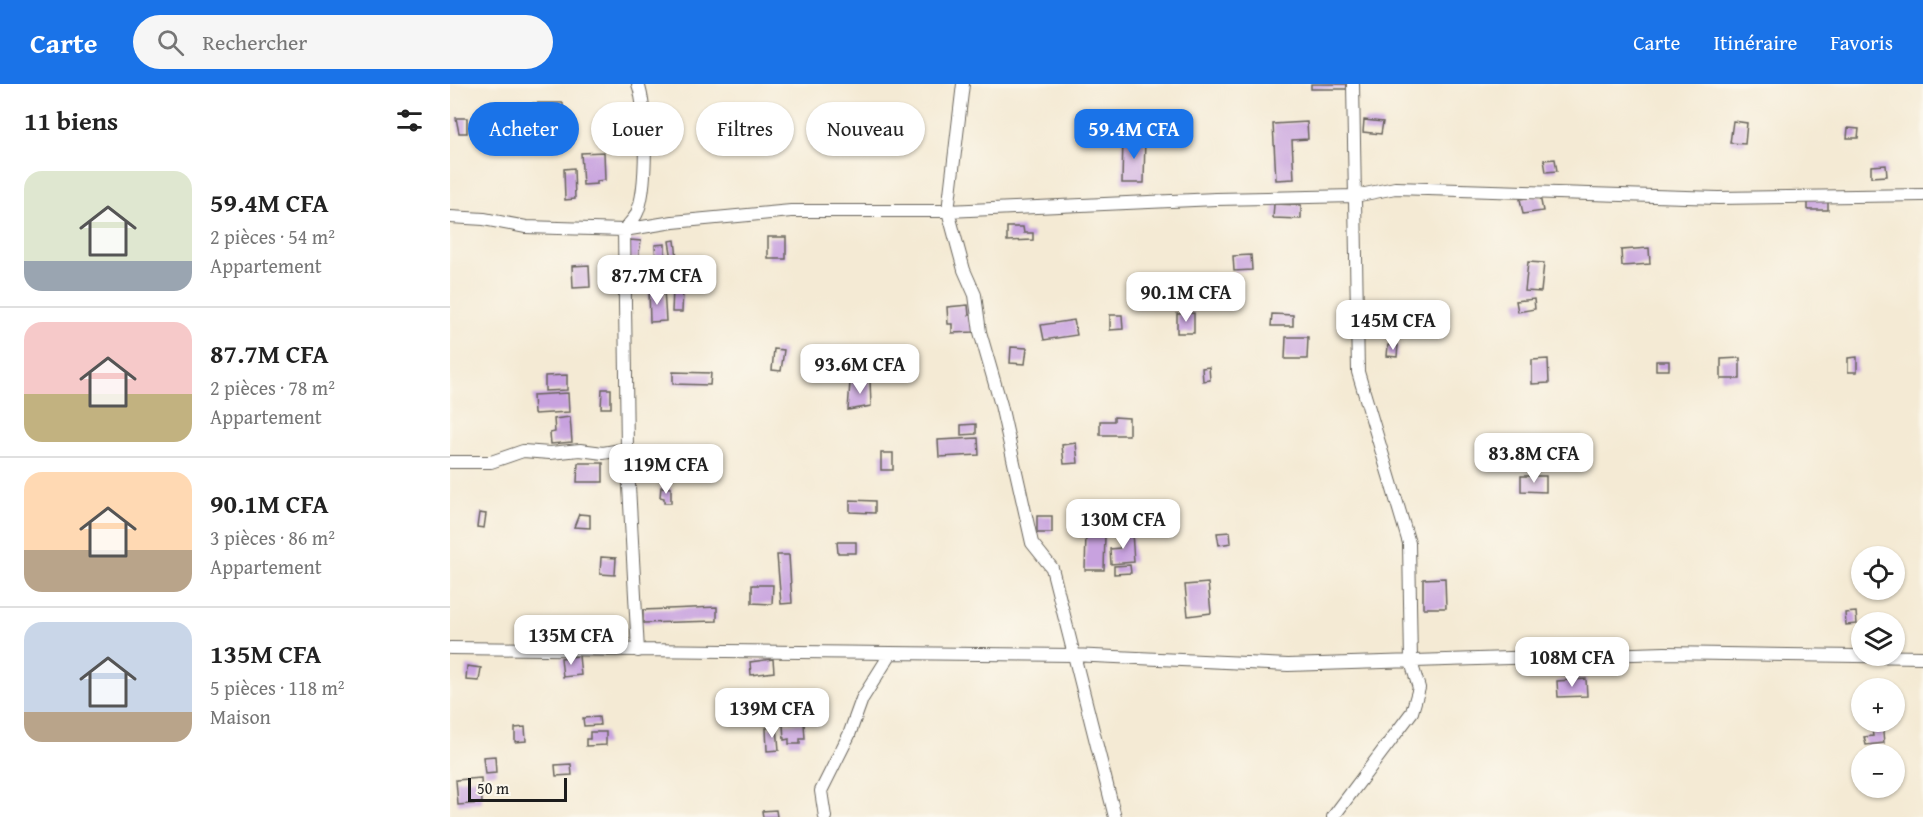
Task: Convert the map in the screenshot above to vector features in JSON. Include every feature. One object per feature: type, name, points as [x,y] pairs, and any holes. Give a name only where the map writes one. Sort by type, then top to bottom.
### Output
[{"type":"street","points":[[638,84],[642,96],[645,130],[641,199],[636,214],[624,230],[627,449],[638,651]]},
{"type":"street","points":[[963,84],[948,211],[964,270],[975,295],[980,332],[1001,405],[1032,543],[1052,568],[1072,655],[1115,817]]},
{"type":"street","points":[[1333,817],[1412,712],[1419,688],[1411,662],[1409,543],[1358,372],[1353,84]]},
{"type":"street","points":[[450,217],[484,219],[526,227],[624,230],[673,222],[791,211],[948,211],[1216,199],[1355,196],[1395,188],[1718,198],[1923,195]]},
{"type":"street","points":[[450,462],[491,462],[523,451],[550,453],[580,450],[603,453],[627,449]]},
{"type":"street","points":[[450,648],[1072,655],[1288,665],[1665,653],[1923,657]]},
{"type":"street","points":[[825,817],[821,791],[849,735],[862,699],[891,653]]},
{"type":"building","points":[[1311,84],[1348,84],[1348,89],[1311,89]]},
{"type":"building","points":[[456,118],[467,118],[467,133],[459,133]]},
{"type":"building","points":[[1364,120],[1383,122],[1381,134],[1363,132]]},
{"type":"building","points":[[1733,121],[1747,123],[1745,144],[1730,143]]},
{"type":"building","points":[[1307,122],[1308,139],[1292,140],[1294,179],[1276,180],[1273,124]]},
{"type":"building","points":[[1848,128],[1859,129],[1858,138],[1847,138]]},
{"type":"building","points":[[1123,136],[1145,136],[1144,183],[1122,183]]},
{"type":"building","points":[[581,153],[604,156],[605,180],[597,181],[597,184],[583,185]]},
{"type":"building","points":[[1555,159],[1557,171],[1546,172],[1544,160]]},
{"type":"building","points":[[1886,165],[1887,176],[1871,177],[1871,166]]},
{"type":"building","points":[[574,168],[575,199],[565,200],[564,169]]},
{"type":"building","points":[[1540,196],[1543,211],[1523,214],[1520,199]]},
{"type":"building","points":[[1808,198],[1828,198],[1828,210],[1808,210]]},
{"type":"building","points":[[1274,204],[1301,205],[1301,219],[1273,218]]},
{"type":"building","points":[[1007,227],[1023,227],[1024,233],[1033,233],[1033,240],[1007,241]]},
{"type":"building","points":[[768,237],[786,237],[786,259],[768,259]]},
{"type":"building","points":[[630,240],[641,241],[638,259],[628,258]]},
{"type":"building","points":[[675,240],[677,258],[672,259],[669,241]]},
{"type":"building","points":[[665,244],[665,264],[656,264],[655,245]]},
{"type":"building","points":[[1649,248],[1650,264],[1622,266],[1621,250]]},
{"type":"building","points":[[1251,255],[1252,270],[1234,271],[1233,256]]},
{"type":"building","points":[[1528,262],[1544,263],[1541,292],[1525,291]]},
{"type":"building","points":[[589,265],[590,287],[573,288],[572,266]]},
{"type":"building","points":[[664,289],[666,321],[650,322],[649,290]]},
{"type":"building","points":[[673,289],[683,290],[682,312],[672,312]]},
{"type":"building","points":[[1534,299],[1535,309],[1518,312],[1516,301]]},
{"type":"building","points":[[968,305],[969,315],[973,315],[974,332],[952,333],[952,324],[948,324],[947,307]]},
{"type":"building","points":[[1194,313],[1194,333],[1177,333],[1177,314]]},
{"type":"building","points":[[1272,314],[1293,315],[1293,326],[1271,326]]},
{"type":"building","points":[[1110,315],[1122,315],[1123,329],[1110,330]]},
{"type":"building","points":[[1074,320],[1077,335],[1044,340],[1041,325]]},
{"type":"building","points":[[1286,337],[1308,337],[1307,359],[1285,359]]},
{"type":"building","points":[[1388,345],[1398,345],[1397,357],[1387,356]]},
{"type":"building","points":[[1011,347],[1027,348],[1025,364],[1010,363]]},
{"type":"building","points":[[774,349],[784,350],[781,371],[772,370]]},
{"type":"building","points":[[1857,357],[1857,372],[1848,372],[1848,358]]},
{"type":"building","points":[[1740,358],[1740,379],[1721,379],[1721,359]]},
{"type":"building","points":[[1548,359],[1549,383],[1532,384],[1532,360]]},
{"type":"building","points":[[1656,361],[1669,361],[1669,370],[1656,370]]},
{"type":"building","points":[[1209,367],[1210,380],[1203,381],[1202,368]]},
{"type":"building","points":[[673,372],[711,373],[710,385],[673,384]]},
{"type":"building","points":[[567,375],[567,390],[545,391],[545,376]]},
{"type":"building","points":[[870,380],[871,406],[848,410],[850,382]]},
{"type":"building","points":[[602,389],[611,389],[611,408],[601,408]]},
{"type":"building","points":[[568,393],[569,412],[534,414],[533,395]]},
{"type":"building","points":[[570,417],[572,442],[551,444],[550,433],[555,432],[554,419]]},
{"type":"building","points":[[1114,417],[1129,418],[1129,435],[1100,435],[1100,421],[1114,421]]},
{"type":"building","points":[[976,424],[976,434],[961,435],[961,425]]},
{"type":"building","points":[[978,438],[979,455],[939,457],[938,440]]},
{"type":"building","points":[[1076,443],[1078,463],[1064,464],[1062,445]]},
{"type":"building","points":[[881,453],[893,453],[893,470],[881,470]]},
{"type":"building","points":[[578,463],[603,463],[603,482],[577,482]]},
{"type":"building","points":[[1521,476],[1546,476],[1546,492],[1521,491]]},
{"type":"building","points":[[661,487],[671,488],[671,503],[664,503],[664,498],[660,497]]},
{"type":"building","points":[[850,500],[875,501],[875,513],[850,512]]},
{"type":"building","points":[[479,513],[486,514],[484,528],[477,527]]},
{"type":"building","points":[[579,514],[590,515],[590,528],[574,527]]},
{"type":"building","points":[[1037,516],[1052,516],[1052,533],[1037,533]]},
{"type":"building","points":[[1132,532],[1134,562],[1111,564],[1110,549],[1120,548],[1119,533]]},
{"type":"building","points":[[1230,532],[1231,543],[1219,545],[1217,533]]},
{"type":"building","points":[[1086,534],[1105,535],[1104,570],[1085,570]]},
{"type":"building","points":[[837,542],[856,542],[856,553],[838,553]]},
{"type":"building","points":[[777,555],[789,555],[792,603],[781,604]]},
{"type":"building","points":[[601,557],[616,558],[615,575],[600,574]]},
{"type":"building","points":[[1130,565],[1131,573],[1114,574],[1114,566]]},
{"type":"building","points":[[1445,578],[1446,608],[1423,608],[1423,579]]},
{"type":"building","points":[[1208,583],[1211,613],[1188,616],[1185,585]]},
{"type":"building","points":[[752,585],[773,585],[772,604],[752,603]]},
{"type":"building","points":[[717,607],[717,621],[643,623],[643,610]]},
{"type":"building","points":[[1851,612],[1851,625],[1846,625],[1845,613]]},
{"type":"building","points":[[579,656],[581,675],[563,677],[561,658]]},
{"type":"building","points":[[773,659],[774,672],[751,675],[750,662]]},
{"type":"building","points":[[467,666],[481,668],[479,681],[466,680]]},
{"type":"building","points":[[1586,679],[1587,696],[1558,697],[1557,681]]},
{"type":"building","points":[[599,717],[600,725],[584,726],[583,718]]},
{"type":"building","points":[[804,723],[805,739],[800,739],[800,744],[789,744],[789,739],[784,740],[783,724]]},
{"type":"building","points":[[525,727],[526,741],[515,742],[515,728]]},
{"type":"building","points":[[777,727],[779,750],[767,751],[766,728]]},
{"type":"building","points":[[590,732],[606,732],[606,745],[586,746],[586,739],[590,739]]},
{"type":"building","points":[[1872,732],[1883,732],[1884,743],[1866,744],[1864,737],[1873,736]]},
{"type":"building","points":[[495,756],[496,773],[485,774],[483,757]]},
{"type":"building","points":[[571,764],[572,775],[556,776],[555,765]]},
{"type":"building","points":[[481,778],[482,803],[458,805],[456,780]]},
{"type":"building","points":[[776,810],[777,817],[763,817],[762,811]]}]
